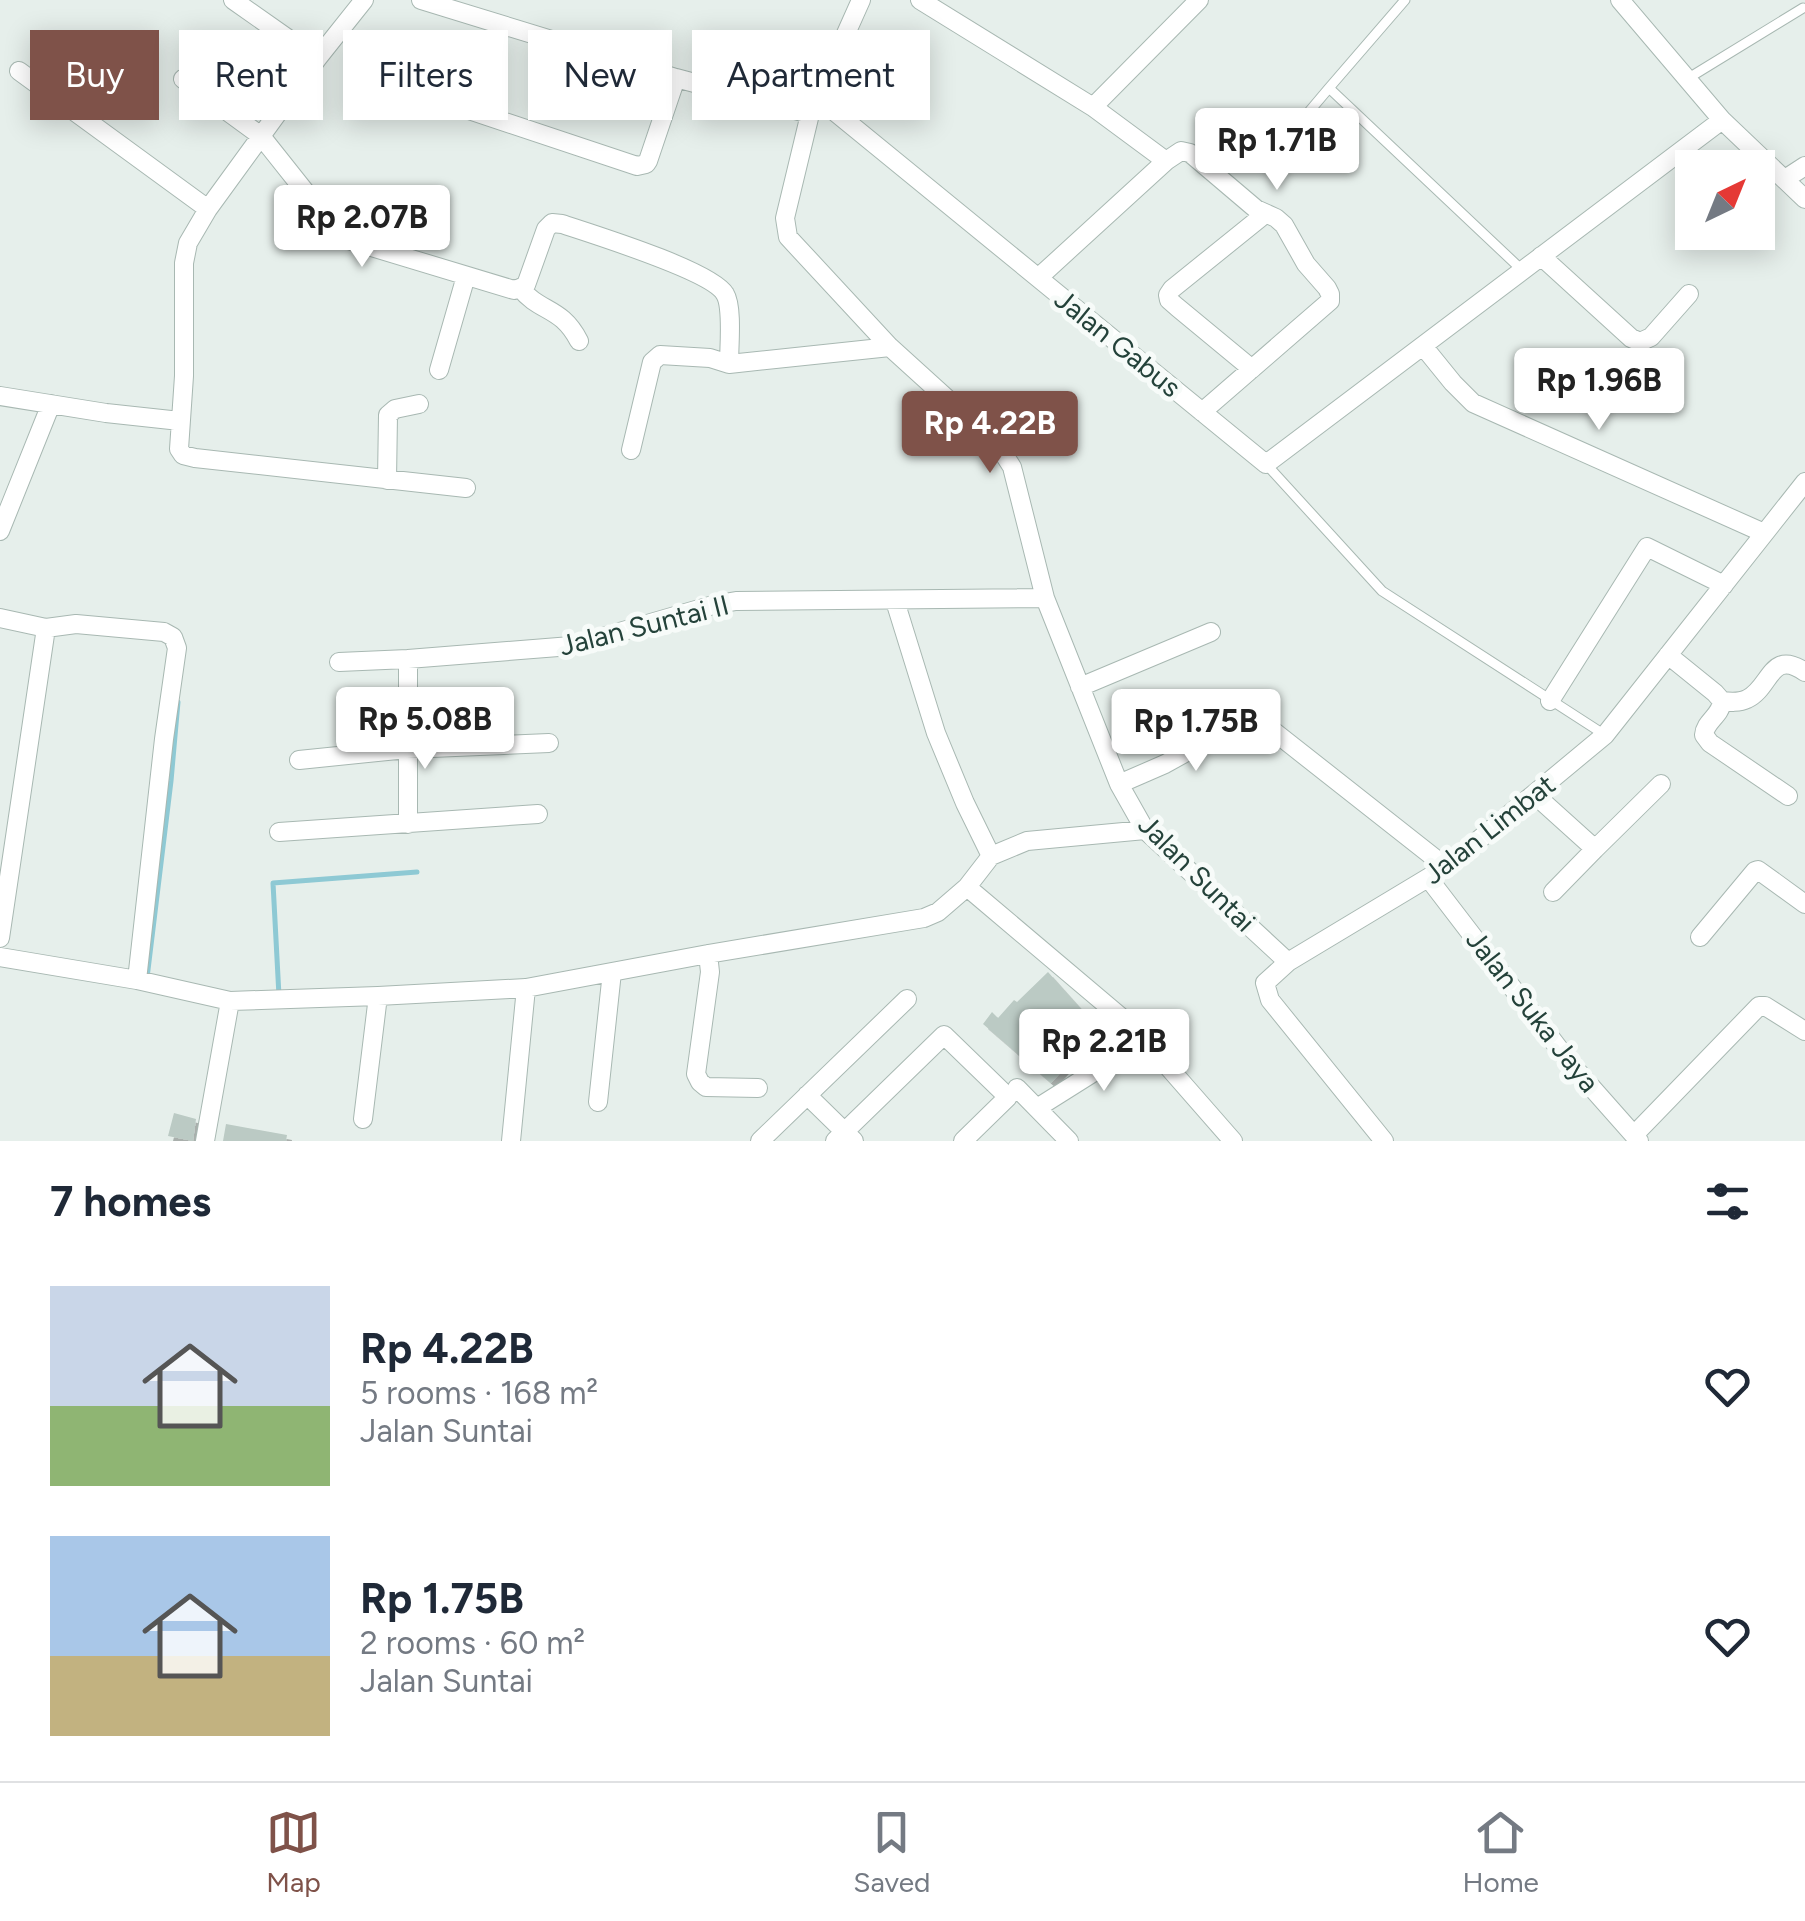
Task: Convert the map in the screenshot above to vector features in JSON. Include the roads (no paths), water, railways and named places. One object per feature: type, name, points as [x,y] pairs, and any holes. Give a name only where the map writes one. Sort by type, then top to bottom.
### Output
[{"type":"street","points":[[233,0],[276,30]]},
{"type":"street","points":[[323,51],[364,0]]},
{"type":"street","points":[[422,0],[464,7],[692,81]]},
{"type":"street","name":"Jalan Suntai","points":[[848,30],[862,0]]},
{"type":"street","points":[[920,0],[1093,107],[1166,161]]},
{"type":"street","points":[[1093,107],[1199,0]]},
{"type":"street","points":[[1620,0],[1722,120],[1805,199]]},
{"type":"street","points":[[19,71],[208,209]]},
{"type":"street","points":[[499,120],[637,166],[646,164],[676,78]]},
{"type":"street","points":[[239,120],[261,136],[345,239],[514,290],[526,285],[546,229],[552,223],[562,224],[658,256],[711,281],[723,290],[728,302],[729,364]]},
{"type":"street","points":[[273,120],[208,209],[188,244],[184,263],[184,376],[179,449],[195,458],[466,488]]},
{"type":"street","name":"Jalan Suntai","points":[[810,120],[785,230],[795,247],[890,346],[1005,455],[1012,467],[1045,598],[1118,784],[1145,830],[1288,962]]},
{"type":"street","name":"Jalan Gabus","points":[[832,120],[1038,278],[1266,464]]},
{"type":"street","points":[[1266,464],[1722,120]]},
{"type":"street","points":[[1038,278],[1180,152],[1190,153],[1256,209],[1276,218],[1327,288],[1330,301],[1202,412]]},
{"type":"street","points":[[1785,179],[1805,166]]},
{"type":"street","points":[[1252,369],[1169,300],[1168,295],[1265,214]]},
{"type":"street","points":[[1542,256],[1640,342],[1650,337],[1689,294]]},
{"type":"street","points":[[439,370],[466,276]]},
{"type":"street","points":[[520,288],[568,321],[579,341]]},
{"type":"street","points":[[631,450],[652,362],[660,355],[710,358],[729,364],[890,346]]},
{"type":"street","points":[[1424,346],[1473,403],[1764,533]]},
{"type":"street","points":[[0,396],[180,421]]},
{"type":"street","points":[[0,531],[51,404]]},
{"type":"street","points":[[387,480],[388,414],[419,404]]},
{"type":"street","name":"Jalan Limbat","points":[[1288,962],[1446,868],[1606,735],[1802,490]]},
{"type":"street","points":[[1550,700],[1647,547],[1724,585]]},
{"type":"street","name":"Jalan Suntai II","points":[[339,662],[571,646],[736,601],[1045,598]]},
{"type":"street","points":[[895,601],[936,733],[991,856]]},
{"type":"street","points":[[0,618],[46,628],[76,624],[164,632],[176,641],[137,980]]},
{"type":"street","points":[[0,938],[46,628]]},
{"type":"street","points":[[1080,687],[1212,632]]},
{"type":"street","points":[[1668,656],[1722,701],[1722,708],[1704,730],[1710,744],[1788,796]]},
{"type":"street","points":[[408,660],[408,824]]},
{"type":"street","points":[[1722,701],[1750,698],[1784,664],[1805,672]]},
{"type":"street","points":[[1118,784],[1166,764],[1253,714],[1446,868]]},
{"type":"street","points":[[298,760],[407,749],[549,743]]},
{"type":"street","points":[[1553,892],[1661,784]]},
{"type":"street","points":[[1534,794],[1595,849]]},
{"type":"street","points":[[279,832],[538,814]]},
{"type":"street","points":[[0,957],[137,980],[230,1001],[526,988],[924,918],[938,912],[966,887],[991,856],[1027,841],[1145,830]]},
{"type":"street","points":[[1700,937],[1758,870],[1805,904]]},
{"type":"street","name":"Jalan Suka Jaya","points":[[1430,879],[1570,1064],[1637,1139]]},
{"type":"street","points":[[966,887],[1135,1029],[1233,1141]]},
{"type":"street","points":[[708,954],[710,972],[696,1074],[706,1088],[758,1088]]},
{"type":"street","points":[[1288,962],[1265,983],[1270,1000],[1384,1141]]},
{"type":"street","points":[[598,1102],[612,972]]},
{"type":"street","points":[[510,1141],[526,988]]},
{"type":"street","points":[[363,1119],[378,996]]},
{"type":"street","points":[[760,1141],[906,999]]},
{"type":"street","points":[[205,1141],[230,1001]]},
{"type":"street","points":[[1637,1139],[1759,1006],[1805,1031]]},
{"type":"street","points":[[808,1096],[845,1138],[944,1035],[1008,1097],[963,1141]]},
{"type":"street","points":[[1037,1108],[1145,1040]]},
{"type":"street","points":[[1017,1088],[1069,1141]]},
{"type":"lane","points":[[1270,158],[1406,0]]},
{"type":"lane","points":[[1687,79],[1804,8]]},
{"type":"lane","points":[[1329,88],[1522,270]]},
{"type":"lane","points":[[1266,464],[1382,590],[1606,735]]},
{"type":"waterway","points":[[147,978],[178,702]]},
{"type":"waterway","points":[[279,996],[273,883],[417,872]]}]
